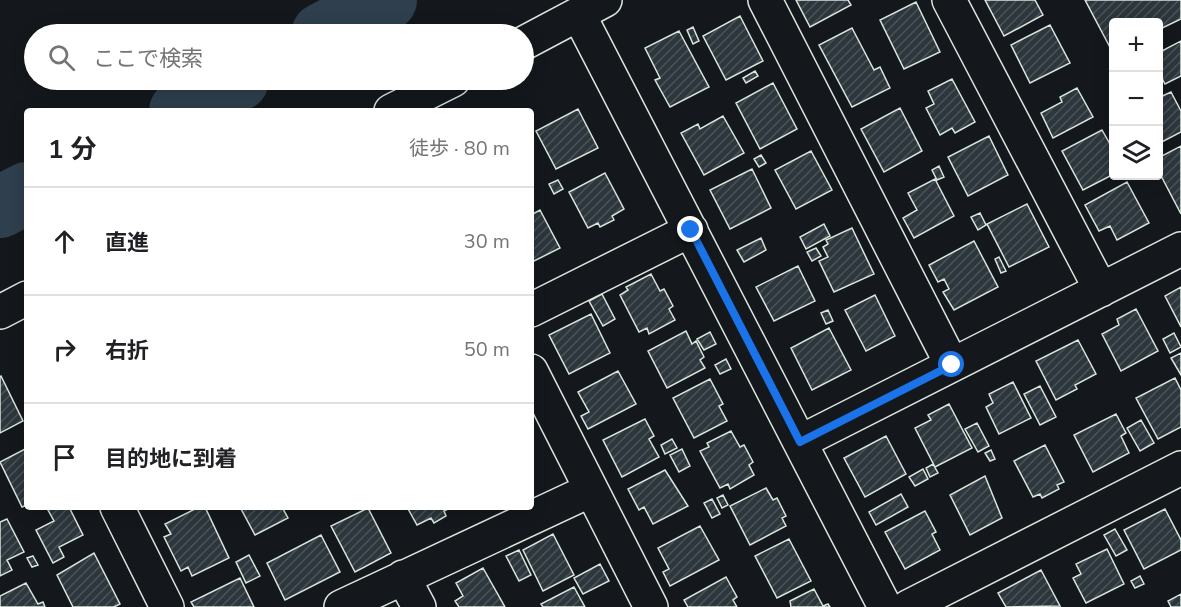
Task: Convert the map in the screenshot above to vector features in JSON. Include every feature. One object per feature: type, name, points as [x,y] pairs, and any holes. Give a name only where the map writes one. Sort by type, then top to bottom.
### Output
[{"type":"street","points":[[765,0],[952,365]]},
{"type":"street","points":[[949,0],[1101,290]]},
{"type":"street","points":[[534,38],[592,7],[691,230],[885,607]]},
{"type":"street","points":[[397,108],[433,90]]},
{"type":"street","points":[[534,308],[691,230]]},
{"type":"street","points":[[800,442],[1181,249]]},
{"type":"street","points":[[534,377],[651,607]]},
{"type":"street","points":[[908,607],[1181,468]]},
{"type":"street","points":[[341,607],[591,490]]},
{"type":"street","points":[[125,510],[167,607]]},
{"type":"street","points":[[403,577],[418,607]]},
{"type":"building","points":[[796,0],[848,0],[851,5],[810,27]]},
{"type":"building","points":[[985,0],[1035,0],[1043,15],[1004,36]]},
{"type":"building","points":[[1085,0],[1181,0],[1181,19],[1163,28],[1163,18],[1109,18],[1109,45]]},
{"type":"building","points":[[916,2],[940,52],[904,69],[880,20]]},
{"type":"building","points":[[740,16],[763,61],[726,80],[703,36]]},
{"type":"building","points":[[1050,25],[1070,63],[1030,83],[1011,45]]},
{"type":"building","points":[[693,27],[699,41],[693,44],[687,30]]},
{"type":"building","points":[[852,28],[874,70],[880,67],[890,88],[852,107],[819,45]]},
{"type":"building","points":[[679,31],[709,87],[670,107],[655,80],[660,78],[645,48]]},
{"type":"building","points":[[1181,41],[1181,76],[1165,84],[1163,80],[1163,50]]},
{"type":"building","points":[[755,71],[758,76],[746,83],[743,78]]},
{"type":"building","points":[[952,79],[975,122],[955,133],[952,128],[940,135],[926,108],[934,104],[928,91]]},
{"type":"building","points":[[773,83],[797,129],[760,149],[736,103]]},
{"type":"building","points":[[1077,88],[1093,117],[1053,138],[1041,113],[1062,102],[1060,97]]},
{"type":"building","points":[[1171,92],[1181,111],[1181,132],[1163,141],[1163,126],[1163,96]]},
{"type":"building","points":[[900,108],[922,151],[884,172],[861,129]]},
{"type":"building","points":[[578,109],[598,148],[556,169],[536,131]]},
{"type":"building","points":[[723,116],[744,153],[704,175],[681,133],[698,124],[700,129]]},
{"type":"building","points":[[1102,130],[1109,142],[1109,177],[1083,190],[1062,151]]},
{"type":"building","points":[[989,136],[1008,175],[968,196],[948,157]]},
{"type":"building","points":[[1181,146],[1181,214],[1163,180],[1163,155]]},
{"type":"building","points":[[811,151],[832,190],[796,209],[775,170]]},
{"type":"building","points":[[761,155],[766,163],[759,167],[754,159]]},
{"type":"building","points":[[939,166],[944,177],[937,180],[932,170]]},
{"type":"building","points":[[752,169],[771,208],[730,229],[710,190]]},
{"type":"building","points":[[605,173],[624,209],[612,216],[614,220],[600,227],[598,223],[588,228],[569,192]]},
{"type":"building","points":[[935,179],[954,216],[914,238],[903,218],[917,210],[908,193]]},
{"type":"building","points":[[558,180],[563,189],[554,194],[549,184]]},
{"type":"building","points":[[1127,182],[1149,223],[1117,240],[1110,226],[1099,231],[1085,205]]},
{"type":"building","points":[[1027,204],[1049,247],[1009,267],[987,224]]},
{"type":"building","points":[[540,210],[560,248],[534,261],[534,213]]},
{"type":"building","points":[[980,213],[986,225],[978,230],[971,217]]},
{"type":"building","points":[[824,224],[830,236],[806,249],[800,237]]},
{"type":"building","points":[[852,228],[874,274],[834,292],[819,261],[828,257],[823,247],[828,244],[826,240]]},
{"type":"building","points":[[761,238],[766,250],[744,262],[737,250]]},
{"type":"building","points":[[974,241],[998,287],[954,310],[943,292],[949,289],[944,279],[938,282],[929,265]]},
{"type":"building","points":[[816,248],[821,256],[812,261],[807,252]]},
{"type":"building","points":[[999,257],[1006,271],[1001,273],[995,259]]},
{"type":"building","points":[[798,266],[815,301],[774,321],[756,287]]},
{"type":"building","points":[[651,274],[660,291],[664,289],[673,306],[669,309],[675,320],[649,334],[647,328],[639,332],[620,295],[628,290],[626,287]]},
{"type":"building","points":[[1181,287],[1181,327],[1165,296]]},
{"type":"building","points":[[602,294],[615,319],[603,326],[589,301]]},
{"type":"building","points":[[875,295],[895,336],[866,351],[845,310]]},
{"type":"building","points":[[1136,309],[1158,351],[1121,371],[1102,334],[1119,325],[1117,319]]},
{"type":"building","points":[[828,310],[833,321],[826,324],[821,313]]},
{"type":"building","points":[[591,314],[610,353],[569,374],[549,335]]},
{"type":"building","points":[[829,328],[851,370],[812,390],[791,348]]},
{"type":"building","points":[[686,331],[692,344],[696,341],[704,357],[700,360],[705,368],[667,388],[648,351]]},
{"type":"building","points":[[710,332],[716,344],[704,350],[697,339]]},
{"type":"building","points":[[1174,333],[1181,347],[1170,353],[1163,339]]},
{"type":"building","points":[[1078,340],[1096,374],[1075,385],[1077,389],[1056,400],[1036,361]]},
{"type":"building","points":[[1181,353],[1181,375],[1171,358]]},
{"type":"building","points":[[726,359],[731,369],[720,374],[715,365]]},
{"type":"building","points":[[618,371],[636,404],[588,429],[581,416],[589,412],[578,392]]},
{"type":"building","points":[[0,377],[23,421],[0,433]]},
{"type":"building","points":[[1175,378],[1181,390],[1181,427],[1158,439],[1136,398]]},
{"type":"building","points":[[710,379],[723,404],[719,406],[727,421],[694,438],[673,398]]},
{"type":"building","points":[[1013,382],[1031,418],[999,434],[986,407],[993,403],[989,394]]},
{"type":"building","points":[[1040,386],[1056,417],[1040,425],[1024,394]]},
{"type":"building","points":[[949,404],[972,448],[935,467],[915,428],[931,420],[928,415]]},
{"type":"building","points":[[1116,414],[1126,433],[1121,436],[1129,453],[1093,472],[1074,435]]},
{"type":"building","points":[[645,419],[654,436],[649,439],[659,457],[622,477],[603,440]]},
{"type":"building","points":[[1141,420],[1154,443],[1140,451],[1127,428]]},
{"type":"building","points":[[977,423],[989,446],[978,452],[965,429]]},
{"type":"building","points":[[731,431],[740,447],[744,445],[753,462],[749,465],[754,475],[730,489],[728,484],[720,488],[700,451],[709,447],[707,443]]},
{"type":"building","points":[[886,436],[906,474],[865,497],[844,458]]},
{"type":"building","points":[[672,439],[677,448],[665,454],[661,445]]},
{"type":"building","points":[[1045,445],[1064,482],[1057,485],[1059,489],[1042,498],[1040,494],[1033,497],[1014,461]]},
{"type":"building","points":[[682,449],[690,466],[679,472],[670,455]]},
{"type":"building","points":[[24,450],[24,506],[22,507],[0,462]]},
{"type":"building","points":[[991,450],[995,459],[990,461],[985,453]]},
{"type":"building","points":[[933,464],[938,473],[930,477],[926,468]]},
{"type":"building","points":[[923,469],[928,479],[915,486],[909,477]]},
{"type":"building","points":[[665,470],[688,506],[653,524],[644,507],[639,510],[628,489]]},
{"type":"building","points":[[985,476],[1002,518],[970,535],[950,495]]},
{"type":"building","points":[[766,488],[773,500],[777,498],[786,516],[782,518],[786,526],[750,545],[730,506]]},
{"type":"building","points":[[901,494],[908,507],[876,525],[869,512]]},
{"type":"building","points":[[723,495],[728,505],[722,508],[717,498]]},
{"type":"building","points":[[712,499],[720,514],[712,518],[704,503]]},
{"type":"building","points":[[1165,509],[1181,540],[1181,550],[1144,569],[1124,530]]},
{"type":"building","points":[[48,510],[70,510],[83,535],[59,547],[64,557],[53,563],[36,530],[54,521]]},
{"type":"building","points":[[193,510],[206,510],[229,558],[192,576],[188,567],[181,571],[164,537],[171,534],[165,524]]},
{"type":"building","points":[[242,510],[284,510],[288,518],[255,535]]},
{"type":"building","points":[[364,510],[369,510],[391,553],[355,572],[331,526]]},
{"type":"building","points":[[409,510],[446,510],[444,511],[446,516],[434,523],[431,518],[417,525]]},
{"type":"building","points":[[925,511],[936,532],[932,534],[940,550],[905,569],[885,532]]},
{"type":"building","points":[[7,519],[24,552],[7,560],[12,570],[0,576],[0,522]]},
{"type":"building","points":[[700,526],[719,560],[670,586],[663,572],[669,569],[658,548]]},
{"type":"building","points":[[1115,529],[1127,550],[1116,556],[1104,535]]},
{"type":"building","points":[[553,534],[574,575],[543,591],[523,550]]},
{"type":"building","points":[[321,535],[340,572],[285,600],[267,563]]},
{"type":"building","points":[[789,539],[811,581],[777,598],[755,556]]},
{"type":"building","points":[[1107,549],[1124,584],[1086,603],[1073,578],[1081,574],[1076,564]]},
{"type":"building","points":[[519,550],[531,575],[519,581],[506,556]]},
{"type":"building","points":[[94,553],[120,604],[114,607],[73,607],[57,575]]},
{"type":"building","points":[[249,555],[260,576],[246,583],[236,562]]},
{"type":"building","points":[[33,556],[38,565],[32,567],[27,558]]},
{"type":"building","points":[[600,564],[609,581],[583,594],[574,578]]},
{"type":"building","points":[[483,568],[505,607],[459,607],[455,601],[463,596],[456,583]]},
{"type":"building","points":[[1041,570],[1060,606],[1006,607],[998,593]]},
{"type":"building","points":[[1140,576],[1144,584],[1135,588],[1131,581]]},
{"type":"building","points":[[726,577],[737,597],[733,600],[737,607],[688,607],[684,600]]},
{"type":"building","points":[[240,578],[254,607],[194,607],[191,602]]},
{"type":"building","points":[[26,583],[38,604],[43,602],[45,607],[0,607],[0,596]]},
{"type":"building","points":[[574,587],[585,607],[543,607],[541,604]]},
{"type":"building","points":[[814,589],[823,606],[828,604],[830,607],[791,607],[790,601]]},
{"type":"building","points":[[1181,594],[1181,607],[1171,607],[1168,601]]},
{"type":"waterway","points":[[341,24],[386,0]]},
{"type":"waterway","points":[[186,108],[219,90]]},
{"type":"waterway","points":[[0,207],[24,195]]},
{"type":"route","points":[[691,230],[800,442],[952,365]]}]
